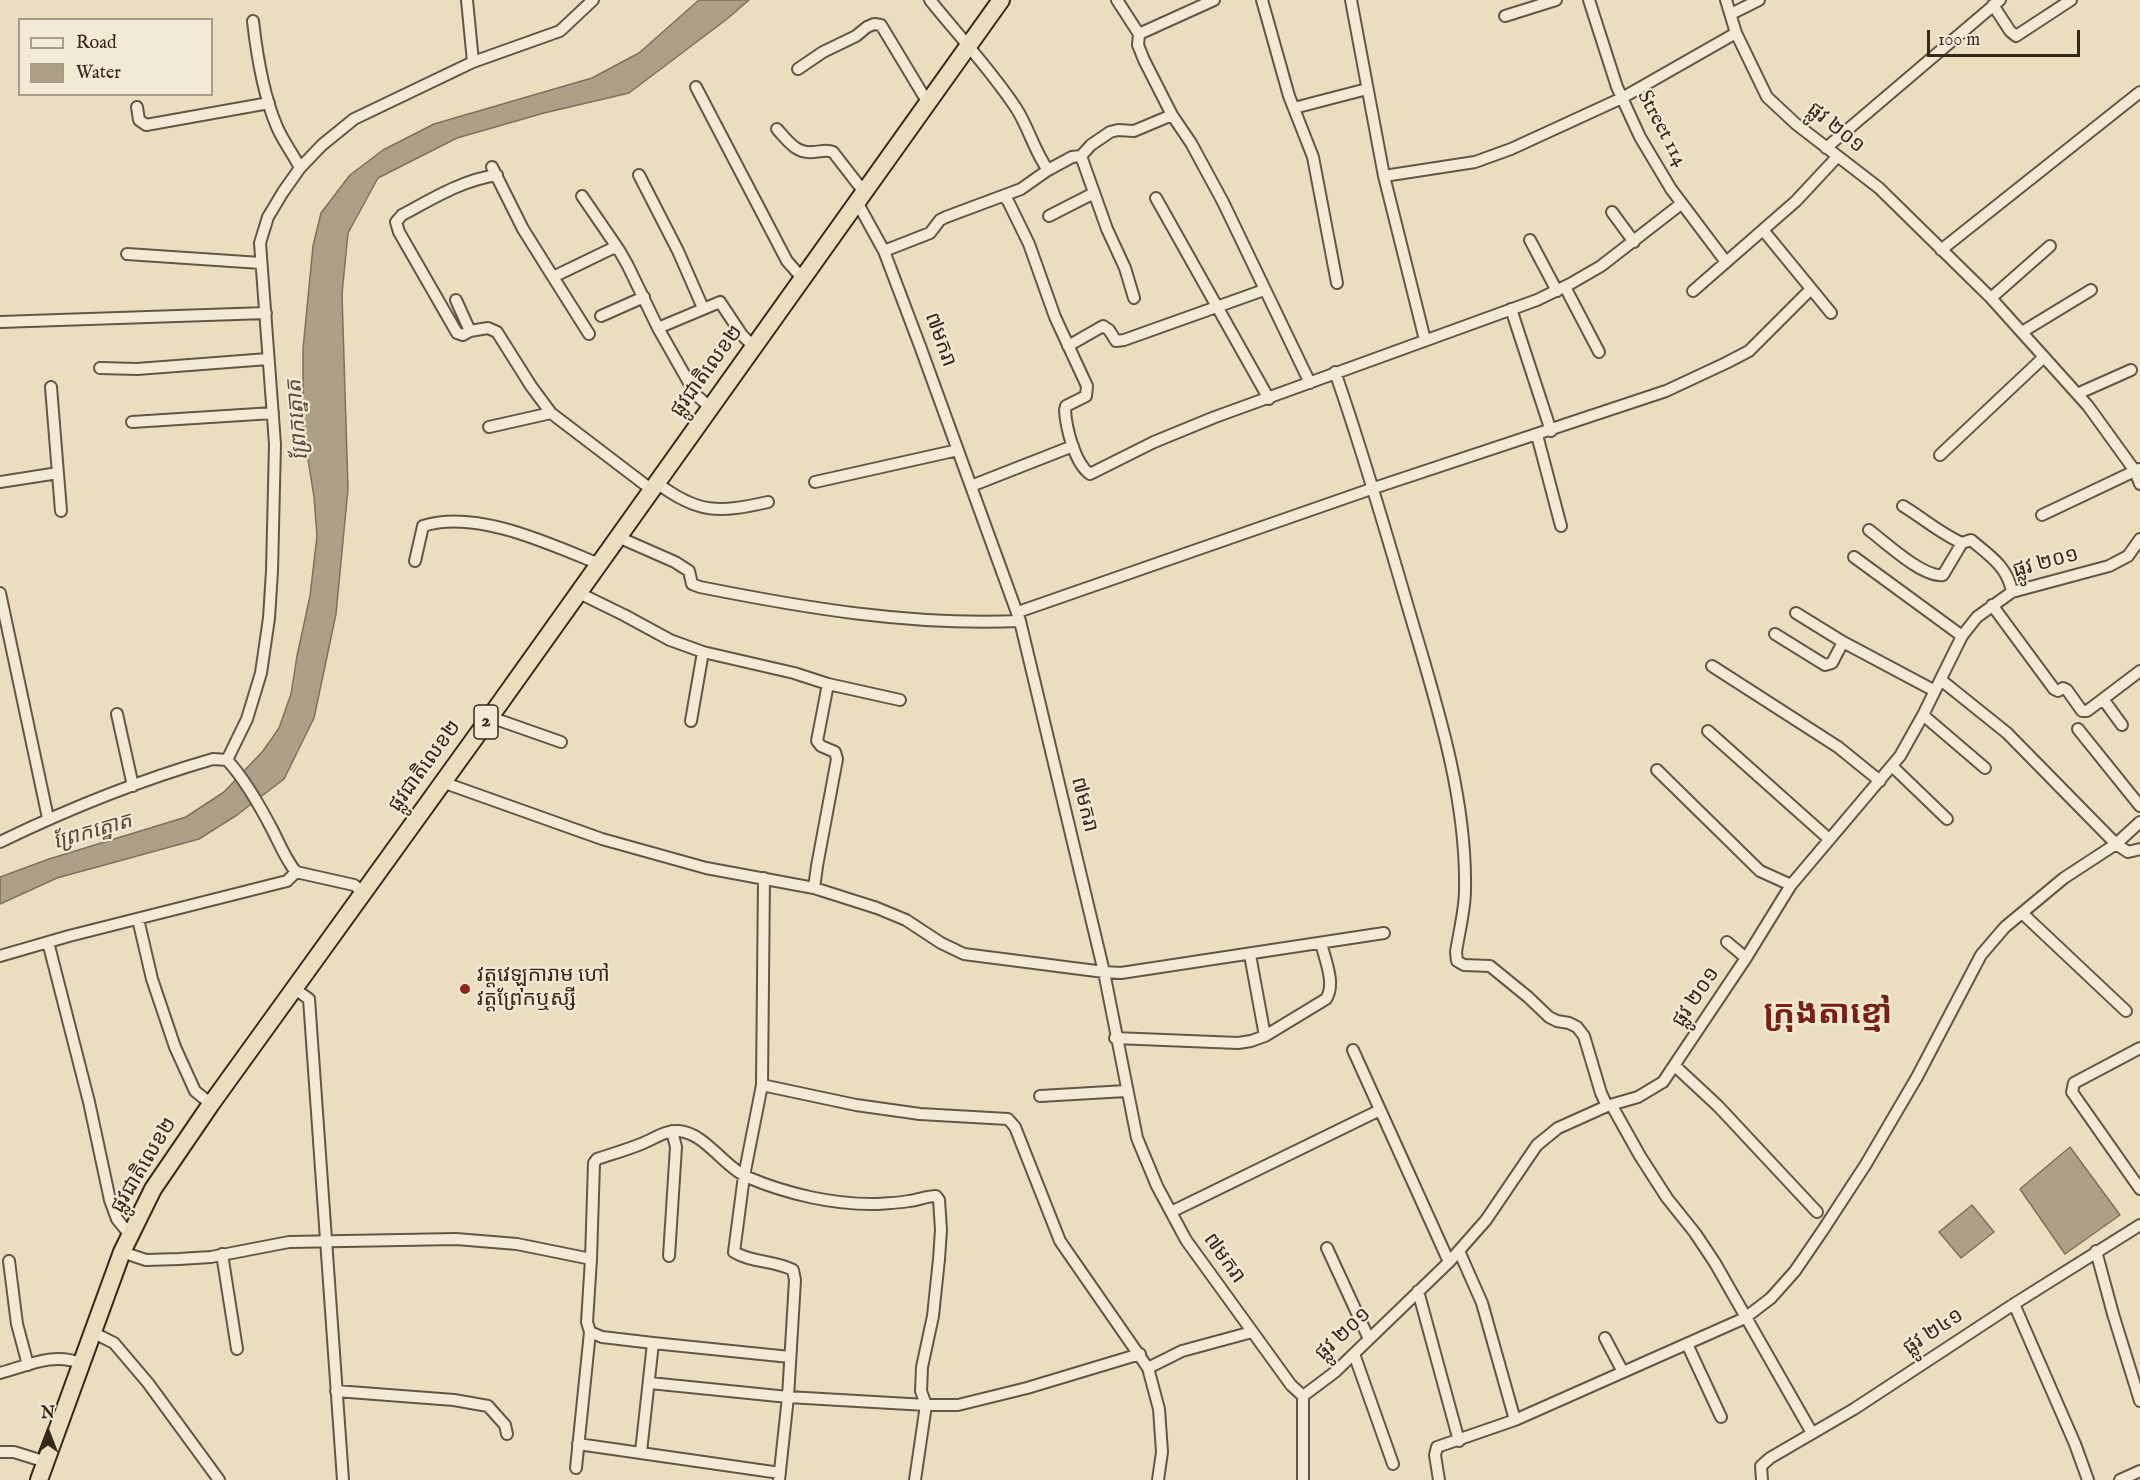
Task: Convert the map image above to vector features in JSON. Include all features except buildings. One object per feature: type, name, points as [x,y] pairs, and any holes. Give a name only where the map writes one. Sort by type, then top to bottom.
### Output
[{"type":"highway","name":"ផ្លូវជាតិលេខ២","points":[[39,1480],[122,1252],[153,1189],[211,1104],[1001,0]]},
{"type":"street","points":[[467,0],[473,62]]},
{"type":"street","points":[[226,760],[246,719],[261,673],[269,618],[275,444],[261,263],[261,243],[268,217],[300,168],[322,145],[354,119],[473,62],[560,31],[592,0]]},
{"type":"street","points":[[930,0],[969,45],[1017,109],[1048,170]]},
{"type":"street","points":[[1117,0],[1139,34],[1138,45],[1144,60],[1172,115],[1191,143],[1242,238],[1264,290],[1310,383]]},
{"type":"street","points":[[1139,34],[1214,0]]},
{"type":"street","points":[[1262,0],[1294,108],[1313,157],[1337,283]]},
{"type":"street","points":[[1350,0],[1384,176],[1425,340]]},
{"type":"street","points":[[1504,16],[1556,0]]},
{"type":"street","name":"Street 114","points":[[1589,0],[1600,40],[1622,98],[1653,161],[1681,204],[1726,262]]},
{"type":"street","name":"ផ្លូវ ២០១","points":[[1726,0],[1736,33],[1767,97],[1837,157],[1879,188],[1991,298],[2077,394],[2138,470],[2140,484]]},
{"type":"street","points":[[1731,14],[1759,0]]},
{"type":"street","points":[[1826,148],[1997,3],[2010,31],[2016,36],[2071,0]]},
{"type":"street","points":[[253,21],[256,52],[269,103],[277,127],[300,168]]},
{"type":"street","points":[[798,69],[823,52],[856,36],[867,27],[874,24],[881,25],[928,103]]},
{"type":"street","points":[[1384,176],[1475,162],[1511,150],[1622,98],[1736,33]]},
{"type":"street","points":[[696,87],[787,261],[803,279]]},
{"type":"street","points":[[1294,108],[1367,89]]},
{"type":"street","points":[[1941,250],[2140,92]]},
{"type":"street","points":[[137,107],[139,120],[146,125],[269,103]]},
{"type":"street","points":[[884,251],[930,232],[940,220],[946,217],[1021,189],[1048,170],[1072,157],[1081,156],[1091,145],[1110,132],[1134,131],[1172,115]]},
{"type":"street","name":"៧មករា","points":[[777,129],[803,152],[828,150],[833,152],[861,197],[884,251],[1019,617],[1104,972],[1137,1138],[1186,1240],[1291,1385],[1303,1396]]},
{"type":"street","points":[[1081,156],[1107,230],[1125,268],[1134,298]]},
{"type":"street","points":[[1693,291],[1796,201],[1837,157]]},
{"type":"street","points":[[589,334],[523,230],[494,171],[451,189],[402,215],[396,222],[399,232],[457,333],[463,335],[470,331],[488,328],[497,332],[551,413],[654,486],[702,507],[723,510],[768,502]]},
{"type":"street","points":[[639,175],[678,250],[704,308]]},
{"type":"street","points":[[1049,216],[1094,193]]},
{"type":"street","points":[[582,196],[619,250],[658,328],[696,395],[710,407]]},
{"type":"street","points":[[1003,196],[1008,201],[1029,244],[1055,317],[1088,390],[1086,396],[1066,406],[1065,416],[1081,465],[1090,474],[1215,417],[1269,399],[1335,372],[1561,289],[1634,242],[1681,204]]},
{"type":"street","points":[[1156,198],[1269,399]]},
{"type":"street","points":[[1612,212],[1634,242]]},
{"type":"street","points":[[1763,230],[1831,314]]},
{"type":"street","points":[[1530,240],[1599,352]]},
{"type":"street","points":[[1991,298],[2050,246]]},
{"type":"street","points":[[553,277],[613,248],[619,250]]},
{"type":"street","points":[[127,254],[261,263]]},
{"type":"street","points":[[618,537],[675,562],[688,570],[692,584],[700,587],[818,608],[933,621],[1019,617],[1374,488],[1666,391],[1749,351],[1811,289]]},
{"type":"street","points":[[1068,346],[1103,326],[1119,342],[1264,290]]},
{"type":"street","points":[[2022,332],[2091,290]]},
{"type":"street","points":[[601,316],[644,297]]},
{"type":"street","points":[[456,300],[470,331]]},
{"type":"street","points":[[658,328],[720,302],[742,335],[754,347]]},
{"type":"street","points":[[1511,309],[1551,431]]},
{"type":"street","points":[[0,322],[266,314]]},
{"type":"street","points":[[1940,455],[2044,357]]},
{"type":"street","points":[[100,369],[137,369],[268,359]]},
{"type":"street","points":[[2077,394],[2131,370]]},
{"type":"street","points":[[1335,372],[1374,488],[1447,746],[1462,829],[1465,892],[1456,952],[1457,961],[1464,965],[1490,966],[1549,1017],[1577,1027],[1584,1036],[1600,1093],[1667,1198],[1715,1263],[1812,1433]]},
{"type":"street","points":[[51,387],[61,511]]},
{"type":"street","points":[[132,422],[273,413]]},
{"type":"street","points":[[489,427],[551,413]]},
{"type":"street","points":[[1537,435],[1561,526]]},
{"type":"street","points":[[971,486],[1073,446]]},
{"type":"street","points":[[815,482],[958,450]]},
{"type":"street","points":[[2042,515],[2138,470]]},
{"type":"street","points":[[0,482],[58,473]]},
{"type":"street","points":[[1903,506],[1947,537],[1962,543]]},
{"type":"street","points":[[415,561],[423,526],[435,523],[465,522],[539,538],[599,564]]},
{"type":"street","points":[[1869,530],[1909,561],[1933,575],[1942,575],[1962,543],[1971,540],[2006,572],[2012,592]]},
{"type":"street","name":"ផ្លូវ ២០១","points":[[1303,1396],[1335,1372],[1449,1262],[1486,1220],[1537,1145],[1558,1128],[1638,1097],[1664,1082],[1791,885],[1900,756],[1962,636],[1977,617],[2012,592],[2109,566],[2128,556],[2140,539]]},
{"type":"street","points":[[1854,557],[1962,636]]},
{"type":"street","points":[[577,592],[669,640],[703,652],[900,700]]},
{"type":"street","points":[[0,593],[48,818]]},
{"type":"street","points":[[1992,605],[2054,689],[2058,691],[2063,687],[2067,690],[2082,711],[2087,711],[2140,671]]},
{"type":"street","points":[[1796,613],[1843,642],[1935,691]]},
{"type":"street","points":[[1775,634],[1825,664],[1832,663],[1843,642]]},
{"type":"street","points":[[691,721],[703,652]]},
{"type":"street","points":[[1712,666],[1838,747],[1880,781]]},
{"type":"street","points":[[1941,680],[1982,710],[2007,733],[2116,844],[2128,852],[2140,849]]},
{"type":"street","points":[[814,888],[837,759],[835,752],[821,746],[817,741],[828,684]]},
{"type":"street","points":[[2103,699],[2122,725]]},
{"type":"street","points":[[117,714],[133,786]]},
{"type":"street","points":[[1923,715],[1985,768]]},
{"type":"street","points":[[490,717],[561,742]]},
{"type":"street","points":[[2079,729],[2140,806]]},
{"type":"street","points":[[1708,731],[1829,839]]},
{"type":"street","points":[[0,842],[48,818],[133,786],[213,759],[226,760],[235,768],[296,872],[354,885],[363,892]]},
{"type":"street","points":[[1892,766],[1947,819]]},
{"type":"street","points":[[1657,770],[1760,871],[1791,885]]},
{"type":"street","points":[[442,782],[602,839],[706,868],[814,888],[877,908],[906,920],[941,943],[964,954],[1121,973],[1384,933]]},
{"type":"street","points":[[1439,1480],[1435,1449],[1515,1420],[1687,1344],[1745,1318],[1772,1298],[1795,1271],[1866,1164],[1911,1087],[1981,955],[2005,927],[2064,879],[2116,844],[2140,822]]},
{"type":"street","points":[[0,956],[287,881],[296,872]]},
{"type":"street","points":[[578,1444],[641,1452],[779,1477],[788,1397],[795,1280],[793,1270],[785,1266],[744,1258],[734,1252],[744,1176],[762,1085],[764,878]]},
{"type":"street","points":[[2022,913],[2126,1011]]},
{"type":"street","points":[[138,919],[152,979],[175,1047],[195,1091],[211,1104]]},
{"type":"street","points":[[48,942],[89,1102],[110,1200],[117,1219],[130,1235]]},
{"type":"street","points":[[1727,942],[1746,958]]},
{"type":"street","points":[[1116,1038],[1245,1043],[1265,1036],[1326,999],[1330,993],[1331,986],[1321,944]]},
{"type":"street","points":[[1250,955],[1265,1036]]},
{"type":"street","points":[[295,989],[309,999],[343,1480]]},
{"type":"street","points":[[2140,1048],[2074,1083],[2072,1087],[2072,1092],[2140,1189]]},
{"type":"street","points":[[1353,1050],[1449,1262]]},
{"type":"street","points":[[1675,1066],[1718,1106],[1817,1212]]},
{"type":"street","points":[[762,1085],[856,1105],[920,1114],[1008,1119],[1015,1128],[1060,1241],[1148,1368],[1159,1408],[1162,1452],[1158,1480]]},
{"type":"street","points":[[1040,1096],[1126,1091]]},
{"type":"street","points":[[1171,1212],[1380,1110]]},
{"type":"street","points":[[669,1256],[676,1147],[672,1131]]},
{"type":"street","points":[[576,1468],[590,1332],[587,1322],[594,1163],[597,1159],[644,1143],[659,1135],[672,1131],[683,1131],[693,1135],[744,1176],[771,1186],[829,1201],[874,1204],[930,1197],[936,1197],[939,1200],[941,1230],[939,1259],[933,1316],[922,1379],[921,1391],[926,1405],[915,1480]]},
{"type":"street","name":"ផ្លូវ ២៤១","points":[[1762,1480],[1761,1466],[1770,1458],[1854,1409],[2096,1251],[2140,1225]]},
{"type":"street","points":[[122,1252],[146,1260],[211,1257],[289,1242],[456,1239],[517,1244],[591,1259]]},
{"type":"street","points":[[1327,1248],[1369,1339]]},
{"type":"street","points":[[1459,1251],[1482,1303],[1515,1420]]},
{"type":"street","points":[[2096,1251],[2140,1401]]},
{"type":"street","points":[[222,1254],[237,1349]]},
{"type":"street","points":[[9,1261],[17,1324],[28,1365]]},
{"type":"street","points":[[1418,1291],[1459,1441]]},
{"type":"street","points":[[2014,1304],[2075,1444],[2088,1480]]},
{"type":"street","points":[[92,1332],[114,1343],[148,1383],[219,1480]]},
{"type":"street","points":[[590,1332],[602,1336],[653,1343],[790,1357]]},
{"type":"street","points":[[1148,1368],[1182,1351],[1252,1332]]},
{"type":"street","points":[[1605,1338],[1623,1372]]},
{"type":"street","points":[[641,1452],[653,1343]]},
{"type":"street","points":[[1687,1344],[1721,1418]]},
{"type":"street","points":[[650,1383],[788,1397],[958,1405],[1027,1388],[1140,1354]]},
{"type":"street","points":[[1354,1354],[1393,1464]]},
{"type":"street","points":[[0,1373],[68,1358],[80,1363]]},
{"type":"street","points":[[336,1391],[454,1400],[488,1406],[505,1425],[507,1434]]},
{"type":"street","points":[[1303,1396],[1303,1480]]},
{"type":"street","points":[[0,1452],[14,1452],[46,1462]]},
{"type":"street","points":[[2120,1480],[2140,1471]]},
{"type":"water","name":"ព្រែកត្នោត","points":[[699,0],[749,0],[629,93],[544,113],[457,138],[378,178],[348,233],[342,294],[348,489],[336,614],[314,718],[284,779],[237,815],[199,839],[57,878],[0,904],[0,877],[49,859],[186,817],[224,792],[263,751],[279,728],[291,694],[310,596],[317,536],[314,497],[303,428],[303,349],[313,246],[321,213],[350,175],[383,150],[434,124],[592,78],[639,53]]},
{"type":"water","points":[[2070,1147],[2120,1215],[2065,1254],[2020,1189]]},
{"type":"water","points":[[1972,1205],[1994,1232],[1961,1258],[1939,1232]]},
{"type":"place","name":"វត្តវេឡុការាម ហៅ វត្តព្រែកឬស្សី","points":[[465,989]]},
{"type":"district","name":"ក្រុងតាខ្មៅ","points":[[1828,1016]]}]
